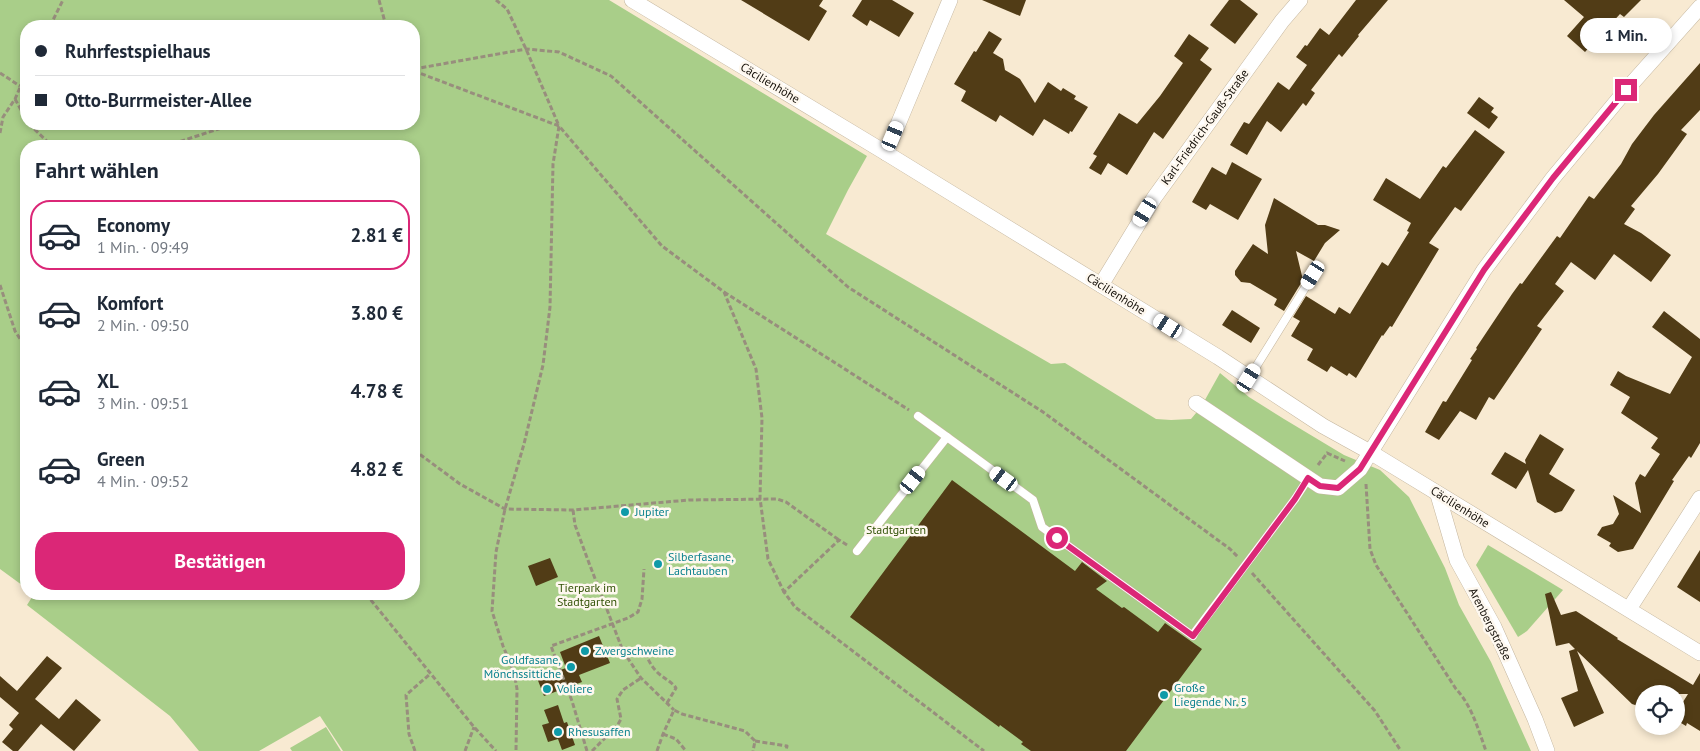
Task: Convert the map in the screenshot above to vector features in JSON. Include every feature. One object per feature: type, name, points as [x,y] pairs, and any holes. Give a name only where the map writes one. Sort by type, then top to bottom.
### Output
[{"type":"street","name":"Cäcilienhöhe","points":[[632,0],[1218,357],[1323,426],[1370,452],[1700,653]]},
{"type":"street","points":[[886,153],[950,0]]},
{"type":"street","name":"Karl-Friedrich-Gauß-Straße","points":[[1101,285],[1154,198],[1282,21],[1300,0]]},
{"type":"street","points":[[1196,403],[1320,486],[1338,488],[1360,469],[1484,270],[1553,178],[1626,90],[1700,7]]},
{"type":"street","name":"Arenbergstraße","points":[[1438,495],[1458,560],[1494,627],[1535,719],[1547,751]]},
{"type":"street","points":[[1629,609],[1700,498]]},
{"type":"lane","points":[[1249,378],[1313,275]]},
{"type":"lane","points":[[918,416],[1033,500],[1042,527],[1193,636],[1295,499],[1308,478]]},
{"type":"lane","points":[[857,551],[947,438]]},
{"type":"path","points":[[53,20],[64,0]]},
{"type":"path","points":[[378,0],[384,20]]},
{"type":"path","points":[[496,0],[507,9],[559,126],[662,246],[724,292],[918,416]]},
{"type":"path","points":[[420,69],[526,49],[559,52],[611,76],[848,287],[1043,412],[1230,549],[1244,563]]},
{"type":"path","points":[[420,72],[559,126]]},
{"type":"path","points":[[0,73],[20,86],[15,99],[3,117],[0,133]]},
{"type":"path","points":[[15,99],[20,108]]},
{"type":"path","points":[[516,751],[517,689],[514,672],[503,646],[492,611],[496,552],[505,509],[544,365],[550,307],[553,164],[559,126]]},
{"type":"path","points":[[35,130],[46,140]]},
{"type":"path","points":[[185,140],[215,130]]},
{"type":"path","points":[[0,285],[15,332],[20,339]]},
{"type":"path","points":[[724,292],[756,370],[762,418],[760,498],[768,559],[784,592],[794,607],[984,751]]},
{"type":"path","points":[[420,454],[460,484],[505,509],[573,510],[689,500],[777,499],[786,502],[857,551]]},
{"type":"path","points":[[1360,469],[1367,487],[1370,541],[1376,565],[1456,689],[1466,699],[1486,751]]},
{"type":"path","points":[[573,510],[575,525],[623,651],[641,678],[674,710],[682,714],[745,731],[755,740],[787,746],[786,751]]},
{"type":"path","points":[[784,592],[839,540]]},
{"type":"path","points":[[587,751],[572,701],[551,646],[628,618],[638,612],[642,600],[644,569]]},
{"type":"path","points":[[1250,571],[1375,711],[1401,751]]},
{"type":"path","points":[[371,600],[430,674],[496,751]]},
{"type":"path","points":[[623,651],[635,648],[644,652],[655,670],[673,684],[676,688],[667,703]]},
{"type":"path","points":[[415,751],[409,734],[406,695],[430,674]]},
{"type":"path","points":[[592,751],[617,726],[621,719],[617,699],[623,690],[641,678]]},
{"type":"path","points":[[658,751],[663,734],[674,710]]},
{"type":"path","points":[[465,751],[474,727]]},
{"type":"path","points":[[663,734],[676,739],[686,751]]},
{"type":"path","points":[[753,751],[755,740]]},
{"type":"green space","name":"Stadtgarten","points":[[0,0],[609,0],[867,156],[826,234],[1051,364],[1065,363],[1156,419],[1191,419],[1201,407],[1220,373],[1249,397],[1284,419],[1344,455],[1380,470],[1409,497],[1445,568],[1459,605],[1491,662],[1531,751],[343,751],[320,716],[259,751],[199,751],[170,716],[27,605],[30,600],[420,600],[420,140],[20,140],[20,584],[0,569]]},
{"type":"green space","points":[[1488,545],[1563,590],[1527,631],[1518,637],[1476,565]]},
{"type":"green space","points":[[326,727],[341,751],[292,751],[290,748]]},
{"type":"building","points":[[741,0],[823,0],[819,6],[827,11],[809,41]]},
{"type":"building","points":[[862,0],[892,0],[914,13],[899,37],[870,20],[867,26],[852,16]]},
{"type":"building","points":[[982,0],[1026,0],[1020,16]]},
{"type":"building","points":[[1229,0],[1240,0],[1258,14],[1235,44],[1210,25]]},
{"type":"building","points":[[1356,0],[1388,0],[1342,57],[1339,54],[1311,90],[1315,93],[1306,106],[1303,103],[1281,132],[1267,121],[1247,155],[1230,145],[1244,122],[1249,124],[1278,82],[1289,90],[1307,65],[1296,57],[1305,45],[1307,46],[1320,28],[1329,35]]},
{"type":"building","points":[[1564,0],[1641,0],[1624,17],[1620,14],[1585,52],[1567,36],[1584,17]]},
{"type":"building","points":[[989,31],[1002,39],[993,53],[1003,59],[1005,70],[1020,79],[1035,103],[1048,82],[1061,91],[1063,88],[1076,96],[1074,99],[1088,107],[1072,132],[1070,131],[1069,134],[1044,119],[1033,136],[1000,115],[996,122],[961,101],[966,91],[954,84]]},
{"type":"building","points":[[1189,34],[1209,48],[1200,60],[1212,69],[1163,139],[1154,132],[1127,175],[1108,163],[1101,175],[1089,168],[1097,156],[1093,154],[1119,113],[1137,124],[1160,96],[1183,63],[1174,56]]},
{"type":"building","points":[[1700,63],[1700,110],[1681,130],[1687,134],[1658,174],[1631,206],[1635,209],[1624,224],[1641,233],[1671,255],[1651,282],[1614,254],[1595,280],[1571,262],[1555,284],[1564,291],[1537,326],[1542,329],[1494,400],[1489,397],[1476,420],[1460,411],[1439,440],[1425,432],[1443,401],[1446,402],[1472,360],[1470,359],[1476,348],[1520,283],[1522,284],[1557,236],[1560,238],[1589,196],[1594,199],[1621,164],[1632,144],[1654,115]]},
{"type":"building","points":[[1479,97],[1494,108],[1491,112],[1498,117],[1489,129],[1467,113]]},
{"type":"building","points":[[1475,130],[1505,152],[1461,211],[1455,207],[1429,243],[1439,249],[1392,327],[1390,326],[1382,335],[1356,378],[1349,373],[1347,376],[1331,366],[1327,372],[1307,360],[1313,349],[1291,336],[1300,321],[1293,317],[1306,296],[1335,314],[1339,307],[1350,314],[1382,262],[1388,266],[1409,232],[1407,231],[1411,223],[1373,200],[1386,178],[1420,199],[1443,166],[1446,168]]},
{"type":"building","points":[[1232,162],[1262,179],[1238,220],[1210,204],[1206,210],[1192,202],[1212,167],[1226,175]]},
{"type":"building","points":[[1274,198],[1318,225],[1325,225],[1340,230],[1325,243],[1314,261],[1296,251],[1303,280],[1284,311],[1274,305],[1277,299],[1250,283],[1241,282],[1235,275],[1235,271],[1253,244],[1268,254],[1265,225]]},
{"type":"building","points":[[1232,310],[1260,328],[1251,343],[1222,325]]},
{"type":"building","points":[[1664,311],[1700,339],[1700,443],[1691,458],[1689,456],[1672,480],[1674,481],[1633,549],[1618,552],[1609,546],[1611,543],[1597,535],[1602,527],[1613,524],[1619,514],[1613,495],[1641,513],[1635,483],[1640,474],[1645,477],[1660,454],[1651,448],[1658,438],[1621,413],[1630,397],[1610,385],[1618,371],[1670,394],[1692,357],[1652,327]]},
{"type":"building","points":[[1540,434],[1564,449],[1549,474],[1575,490],[1562,511],[1555,513],[1537,502],[1528,470],[1516,489],[1491,474],[1505,452],[1526,464],[1525,460]]},
{"type":"building","points":[[952,480],[1075,571],[1082,562],[1107,581],[1096,589],[1122,608],[1124,607],[1158,632],[1165,623],[1202,649],[1126,751],[1031,751],[1021,744],[1023,742],[1000,725],[999,727],[850,617]]},
{"type":"building","points":[[1700,550],[1700,602],[1677,587]]},
{"type":"building","points":[[550,558],[558,577],[536,586],[528,566]]},
{"type":"building","points":[[1551,592],[1561,615],[1576,611],[1617,639],[1693,685],[1700,673],[1700,731],[1687,723],[1685,725],[1685,699],[1688,694],[1685,694],[1685,685],[1635,685],[1635,705],[1577,651],[1604,713],[1574,727],[1561,698],[1578,691],[1569,651],[1575,649],[1569,643],[1556,646],[1545,594]]},
{"type":"building","points":[[599,636],[610,663],[579,675],[582,682],[544,696],[537,678],[566,668],[560,652]]},
{"type":"building","points":[[47,656],[62,668],[35,699],[59,719],[76,699],[101,720],[74,751],[41,724],[18,751],[13,751],[2,742],[13,729],[9,725],[19,713],[0,697],[0,676],[17,691]]},
{"type":"building","name":"Rhesusaffen","points":[[558,705],[564,723],[567,722],[575,745],[562,750],[558,739],[548,742],[542,725],[549,723],[544,710]]},
{"type":"place","name":"Jupiter","points":[[625,512]]},
{"type":"place","name":"Silberfasane, Lachtauben","points":[[658,564]]},
{"type":"place","name":"Zwergschweine","points":[[585,651]]},
{"type":"place","name":"Goldfasane, Mönchssittiche","points":[[571,667]]},
{"type":"place","name":"Voliere","points":[[547,689]]},
{"type":"place","name":"Große Liegende Nr. 5","points":[[1164,695]]},
{"type":"place","name":"Rhesusaffen","points":[[558,732]]},
{"type":"route","points":[[1057,538],[1193,636],[1295,499],[1308,478],[1320,486],[1338,488],[1360,469],[1484,270],[1553,178],[1626,90]]},
{"type":"park label","name":"Tierpark im Stadtgarten","points":[[587,595]]}]
